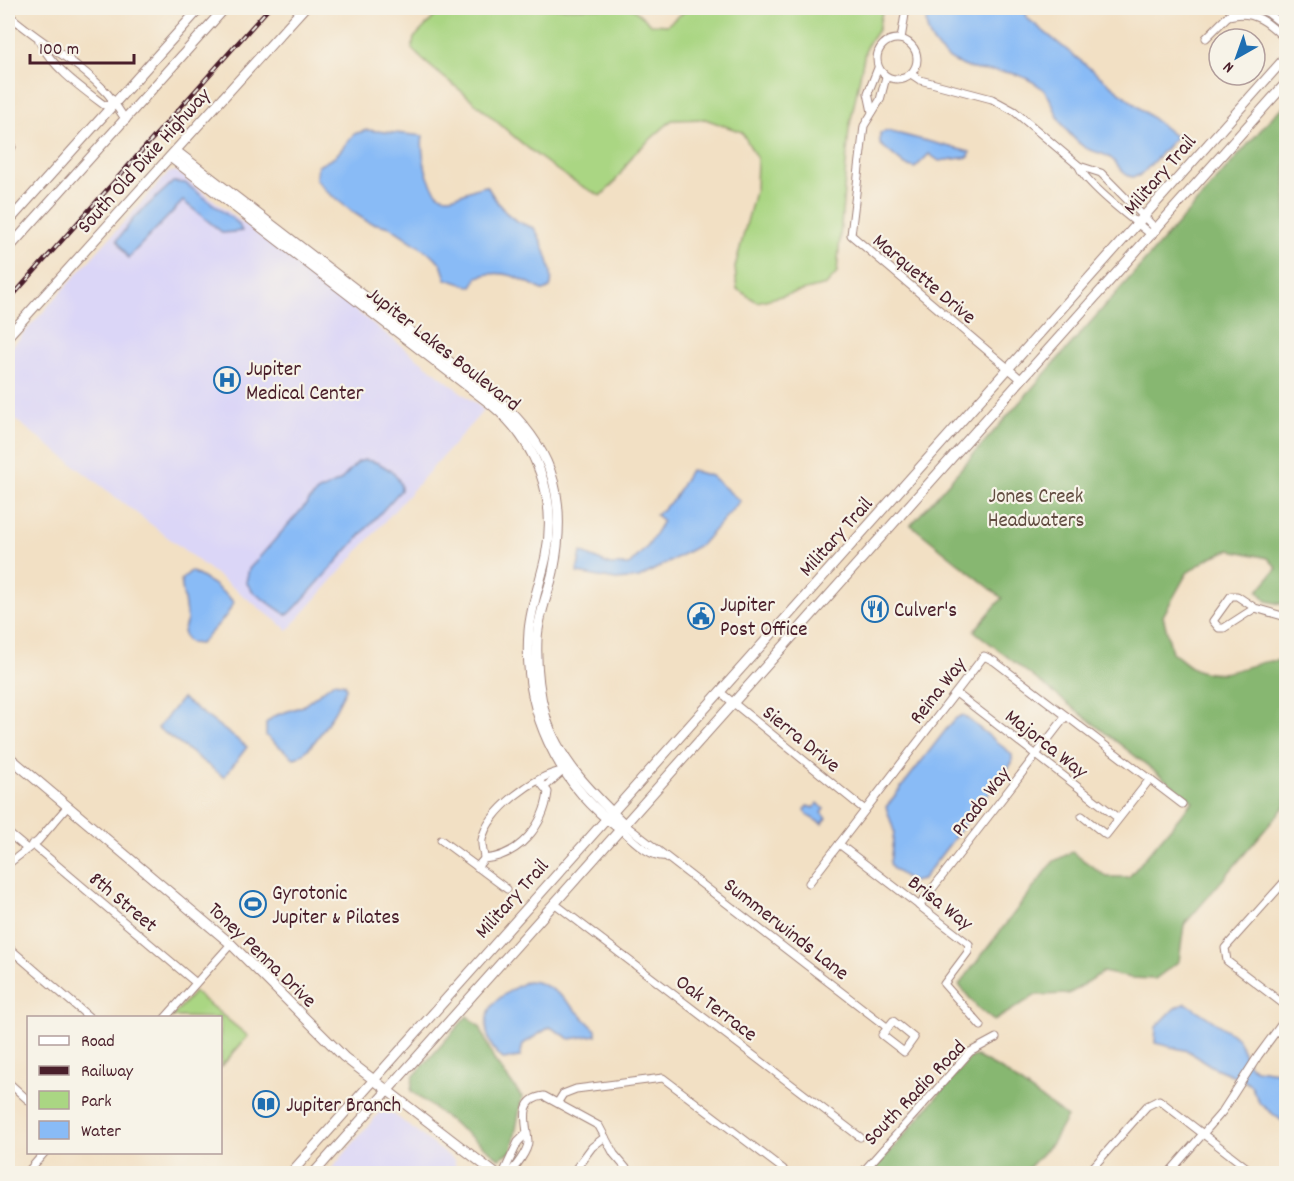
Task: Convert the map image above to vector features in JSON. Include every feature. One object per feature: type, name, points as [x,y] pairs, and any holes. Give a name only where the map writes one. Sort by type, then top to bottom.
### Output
[{"type":"main road","points":[[8,222],[200,8]]},
{"type":"main road","points":[[8,249],[225,8]]},
{"type":"main road","name":"South Old Dixie Highway","points":[[8,336],[304,8]]},
{"type":"main road","name":"Military Trail","points":[[290,1173],[1287,57]]},
{"type":"main road","name":"Military Trail","points":[[313,1173],[1287,83]]},
{"type":"main road","name":"Jupiter Lakes Boulevard","points":[[173,154],[492,405],[510,421],[531,449],[544,478],[549,537],[529,629],[530,676],[538,718],[564,771],[592,808],[609,816]]},
{"type":"main road","name":"Jupiter Lakes Boulevard","points":[[173,154],[489,392],[516,414],[539,444],[550,470],[559,523],[553,572],[537,638],[538,664],[546,717],[560,747],[583,782],[609,816],[622,827]]},
{"type":"main road","name":"Toney Penna Drive","points":[[8,756],[231,944],[331,1045],[496,1173]]},
{"type":"street","points":[[901,39],[906,8]]},
{"type":"street","points":[[1206,38],[1239,9],[1253,8],[1269,13],[1287,27]]},
{"type":"street","points":[[9,15],[39,41],[56,49],[107,93],[126,120]]},
{"type":"street","points":[[1229,16],[1253,15],[1287,40]]},
{"type":"street","points":[[901,39],[911,45],[917,56],[917,62],[911,74],[900,80],[886,77],[878,69],[876,56],[887,41],[901,39]]},
{"type":"street","points":[[39,41],[47,55],[73,80],[104,105],[114,104]]},
{"type":"street","name":"Marquette Drive","points":[[872,112],[868,93],[878,69]]},
{"type":"street","points":[[911,74],[920,80],[964,90],[1000,103],[1014,111],[1079,166],[1101,173],[1141,221]]},
{"type":"street","name":"Marquette Drive","points":[[886,77],[880,100],[864,126],[851,235],[1022,380]]},
{"type":"street","points":[[1079,166],[1081,171],[1101,191],[1155,233]]},
{"type":"street","points":[[1255,608],[1224,628],[1219,628],[1214,621],[1231,596],[1237,596],[1255,608],[1287,617]]},
{"type":"street","name":"Reina Way","points":[[809,883],[984,656],[989,657],[1182,804]]},
{"type":"street","name":"Sierra Drive","points":[[720,692],[865,810]]},
{"type":"street","name":"Majorca Way","points":[[956,693],[1118,819]]},
{"type":"street","name":"Prado Way","points":[[919,906],[1066,716]]},
{"type":"street","points":[[484,859],[482,840],[495,816],[508,800],[531,783],[543,784],[555,772],[564,771]]},
{"type":"street","points":[[1082,816],[1106,834],[1150,779]]},
{"type":"street","points":[[477,867],[484,859],[499,858],[531,835],[542,819],[547,804],[548,792],[543,784]]},
{"type":"street","points":[[8,864],[38,841],[68,806]]},
{"type":"street","name":"Summerwinds Lane","points":[[622,827],[665,856],[888,1028]]},
{"type":"street","name":"8th Street","points":[[8,833],[29,846],[195,982]]},
{"type":"street","points":[[441,840],[507,889]]},
{"type":"street","name":"Brisa Way","points":[[839,844],[969,944],[968,951],[944,984],[981,1026]]},
{"type":"street","points":[[1286,882],[1225,948],[1224,956],[1227,961],[1287,1006]]},
{"type":"street","name":"Oak Terrace","points":[[554,903],[860,1137]]},
{"type":"street","points":[[166,1016],[231,944]]},
{"type":"street","points":[[8,946],[89,1016]]},
{"type":"street","points":[[1168,1173],[1204,1134],[1287,1018]]},
{"type":"street","points":[[893,1021],[914,1038],[904,1052],[882,1035],[888,1028],[893,1021]]},
{"type":"street","name":"South Radio Road","points":[[861,1173],[970,1052],[996,1038]]},
{"type":"street","points":[[558,1102],[563,1094],[576,1089],[663,1078],[773,1161],[784,1173]]},
{"type":"street","points":[[8,1082],[27,1099]]},
{"type":"street","points":[[506,1173],[518,1142],[526,1134],[525,1110],[532,1099],[544,1096],[599,1126],[614,1154],[631,1173]]},
{"type":"street","points":[[1087,1173],[1153,1101],[1159,1100],[1255,1173]]},
{"type":"street","points":[[572,1173],[592,1147],[605,1137]]},
{"type":"street","points":[[26,1173],[43,1154]]},
{"type":"shaded area","name":"Jupiter Medical Center","points":[[176,171],[484,410],[288,630],[8,414],[8,351],[168,173]]},
{"type":"shaded area","points":[[384,1107],[454,1160],[456,1167],[474,1173],[328,1173]]},
{"type":"green space","points":[[436,8],[632,8],[651,24],[667,25],[689,8],[883,8],[878,30],[866,47],[849,129],[837,273],[826,285],[757,302],[737,289],[735,267],[756,188],[757,159],[742,132],[705,119],[672,120],[634,154],[614,183],[601,196],[566,176],[518,140],[412,49],[414,38],[437,14]]},
{"type":"green space","name":"Jones Creek Headwaters","points":[[1286,105],[1286,605],[1267,601],[1258,591],[1277,568],[1268,558],[1230,550],[1211,557],[1187,573],[1163,616],[1172,652],[1195,669],[1207,673],[1230,672],[1263,662],[1286,661],[1286,805],[1184,925],[1179,961],[1155,979],[1131,978],[1103,972],[1069,994],[1036,995],[994,1021],[977,1007],[959,985],[1054,861],[1072,852],[1107,877],[1129,877],[1193,801],[974,631],[1002,598],[911,525],[1274,115]]},
{"type":"green space","points":[[194,992],[248,1036],[222,1066],[222,1016],[173,1016]]},
{"type":"green space","points":[[467,1016],[480,1027],[494,1060],[522,1097],[512,1151],[499,1158],[411,1091],[413,1077]]},
{"type":"green space","points":[[976,1056],[1003,1071],[1067,1117],[1052,1143],[1024,1173],[872,1173],[970,1058]]},
{"type":"water","points":[[929,8],[1025,8],[1027,18],[1176,137],[1142,174],[1134,177],[1126,175],[1110,157],[1088,149],[1072,137],[1059,119],[1047,94],[1039,86],[1017,75],[971,68],[945,56],[929,34],[927,17]]},
{"type":"water","points":[[367,130],[423,136],[426,171],[434,189],[440,195],[452,197],[487,186],[506,213],[518,222],[534,228],[550,266],[550,288],[544,291],[519,278],[504,274],[487,274],[477,277],[472,287],[446,279],[441,264],[435,257],[390,227],[368,222],[326,191],[316,179],[318,166],[335,157],[354,134]]},
{"type":"water","points":[[888,131],[970,152],[969,157],[939,161],[929,154],[915,168],[905,165],[880,144],[880,133]]},
{"type":"water","points":[[173,182],[185,183],[238,223],[242,231],[223,233],[183,201],[128,258],[117,240],[134,218]]},
{"type":"water","points":[[365,460],[389,469],[398,479],[401,490],[297,606],[289,614],[285,614],[253,592],[246,582],[249,569],[317,492],[340,481],[358,462]]},
{"type":"water","points":[[690,470],[711,476],[740,501],[702,544],[639,578],[616,580],[577,573],[581,552],[610,565],[629,565],[648,546],[663,521],[656,515],[673,500]]},
{"type":"water","points":[[191,571],[213,584],[234,602],[226,616],[200,644],[191,643],[183,632],[187,620],[181,580]]},
{"type":"water","points":[[334,682],[345,684],[346,689],[324,729],[301,755],[294,758],[266,736],[266,723],[274,716],[303,706]]},
{"type":"water","points":[[182,698],[247,747],[224,777],[158,728]]},
{"type":"water","points":[[963,715],[1008,751],[1012,755],[1012,763],[922,880],[912,882],[892,868],[890,863],[894,831],[886,807],[948,727],[956,718]]},
{"type":"water","points":[[818,803],[824,809],[821,813],[827,818],[822,824],[808,816],[805,810],[807,806],[814,808]]},
{"type":"water","points":[[527,981],[537,982],[555,992],[596,1030],[596,1035],[570,1039],[550,1027],[523,1044],[520,1057],[503,1059],[489,1040],[486,1022],[488,1014],[497,1000]]},
{"type":"water","points":[[1186,1003],[1237,1037],[1249,1065],[1256,1069],[1277,1072],[1286,1077],[1286,1124],[1260,1104],[1251,1086],[1242,1079],[1213,1067],[1188,1051],[1155,1043],[1156,1027],[1175,1008]]},
{"type":"railway","points":[[8,301],[269,8]]},
{"type":"place","name":"Jupiter Medical Center","points":[[227,380]]},
{"type":"place","name":"Culver's","points":[[875,609]]},
{"type":"place","name":"Jupiter Post Office","points":[[701,616]]},
{"type":"place","name":"Gyrotonic Jupiter & Pilates","points":[[253,904]]},
{"type":"place","name":"Jupiter Branch","points":[[266,1104]]}]
